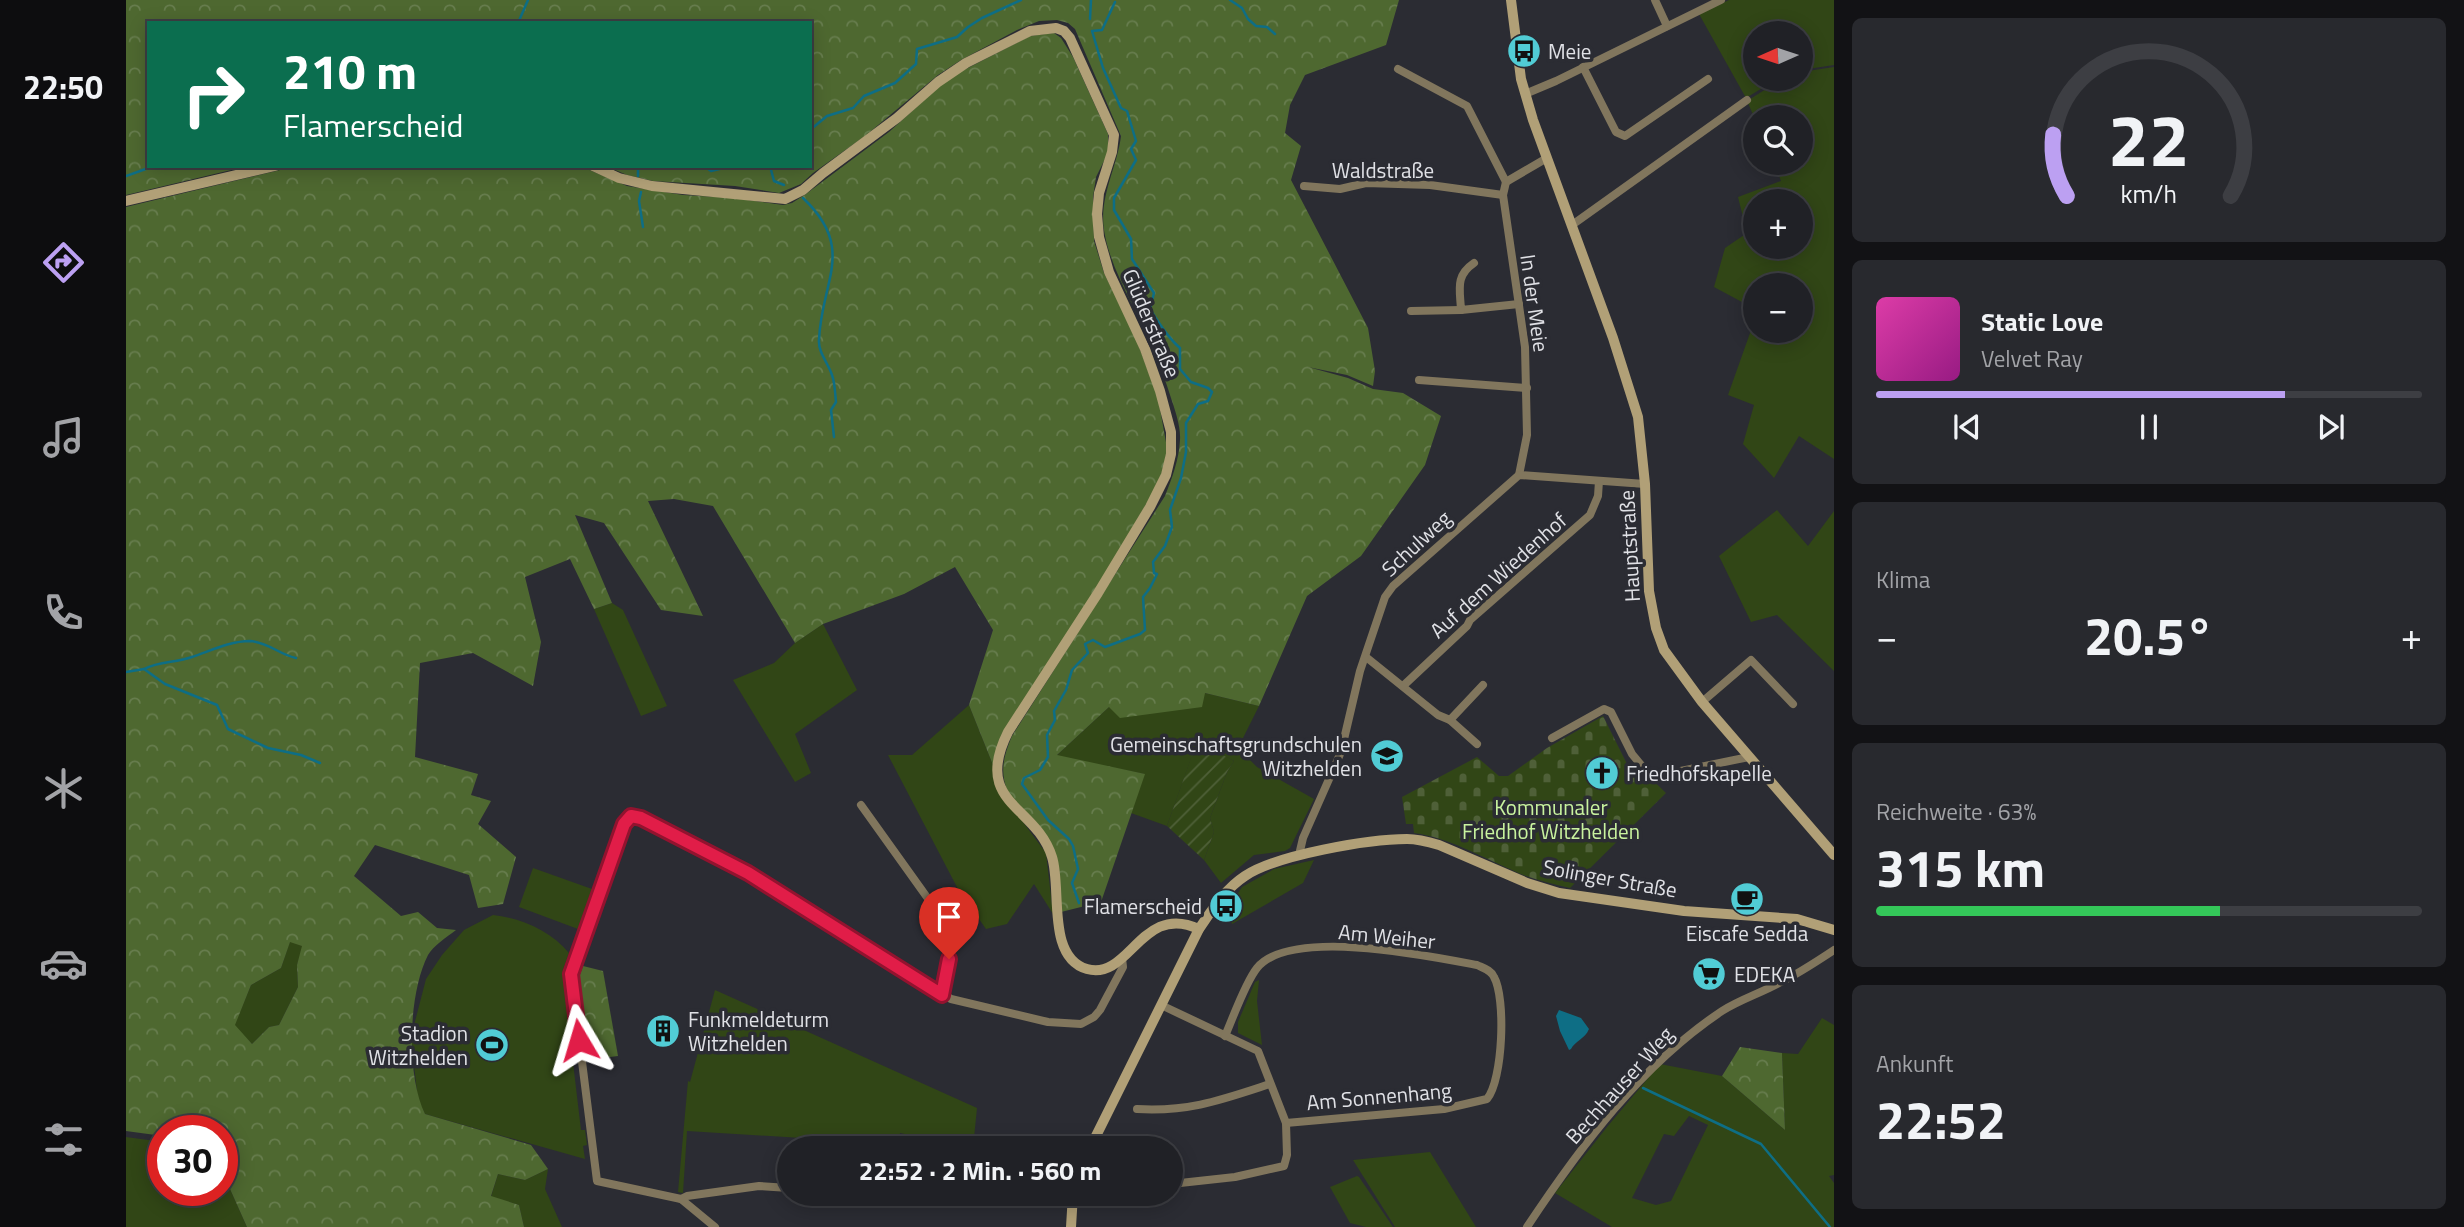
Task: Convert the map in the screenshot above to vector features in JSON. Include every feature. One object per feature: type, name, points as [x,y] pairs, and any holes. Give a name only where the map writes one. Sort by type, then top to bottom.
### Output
[{"type":"main road","name":"Hauptstraße","points":[[1511,0],[1525,94],[1630,388],[1641,432],[1651,610],[1664,650],[1702,702],[1834,855]]},
{"type":"main road","name":"Glüderstraße","points":[[598,168],[620,178],[652,186],[785,199],[803,190],[897,118],[938,82],[966,63],[1030,31],[1056,28],[1070,38],[1114,135],[1112,152],[1097,202],[1102,249],[1153,369],[1168,419],[1171,454],[1166,475],[1150,507],[1008,732],[1000,753],[999,784],[1005,796],[1041,836],[1051,852],[1055,869],[1059,927],[1065,950],[1076,963],[1094,970],[1106,968],[1122,958],[1156,928],[1169,922],[1199,929]]},
{"type":"main road","points":[[126,201],[266,168]]},
{"type":"main road","name":"Solinger Straße","points":[[1096,1136],[1199,929],[1220,900],[1245,875],[1299,855],[1376,842],[1407,839],[1425,841],[1527,883],[1559,893],[1684,911],[1797,919],[1834,930]]},
{"type":"main road","points":[[1071,1227],[1075,1206]]},
{"type":"street","points":[[1655,0],[1667,26]]},
{"type":"street","points":[[1525,94],[1721,0]]},
{"type":"street","points":[[1583,67],[1616,132],[1625,136],[1708,79]]},
{"type":"street","points":[[1398,69],[1467,106],[1507,182],[1547,158]]},
{"type":"street","points":[[1572,225],[1747,100]]},
{"type":"street","name":"In der Meie","points":[[1507,182],[1503,195],[1519,304],[1527,388],[1527,435],[1519,475]]},
{"type":"street","name":"Waldstraße","points":[[1304,186],[1340,189],[1366,183],[1430,185],[1503,195]]},
{"type":"street","points":[[1461,310],[1460,280],[1463,271],[1474,263]]},
{"type":"street","points":[[1411,311],[1461,310],[1519,304]]},
{"type":"street","points":[[1419,380],[1527,388]]},
{"type":"street","points":[[1519,475],[1645,484]]},
{"type":"street","name":"Schulweg","points":[[1299,855],[1303,838],[1341,752],[1360,671],[1385,597],[1393,586],[1519,475]]},
{"type":"street","name":"Auf dem Wiedenhof","points":[[1403,686],[1467,626],[1469,620],[1590,515],[1598,496],[1599,481]]},
{"type":"street","points":[[1366,657],[1438,715],[1450,720],[1477,744]]},
{"type":"street","points":[[1702,702],[1751,660],[1793,704]]},
{"type":"street","points":[[1450,720],[1483,685]]},
{"type":"street","points":[[1552,738],[1604,709],[1611,712],[1632,754],[1651,777],[1749,757]]},
{"type":"street","points":[[861,805],[939,914],[949,959],[942,995]]},
{"type":"street","points":[[715,1227],[681,1199],[597,1181],[571,974],[624,824],[631,816],[641,818],[748,873],[942,995],[992,1010],[1048,1022],[1081,1024],[1100,1010],[1123,967],[1122,958]]},
{"type":"street","name":"Am Weiher","points":[[1225,1036],[1257,967],[1274,956],[1294,951],[1360,947],[1442,958],[1487,969],[1494,975],[1498,988]]},
{"type":"street","name":"Bechhauser Weg","points":[[1527,1227],[1567,1168],[1672,1049],[1725,1009],[1780,983],[1834,950]]},
{"type":"street","name":"Am Sonnenhang","points":[[1286,1122],[1444,1110],[1487,1099],[1496,1083],[1499,1065],[1501,1025],[1498,988]]},
{"type":"street","points":[[1161,1006],[1258,1051],[1286,1122],[1287,1155],[1284,1166],[1235,1177],[1183,1183]]},
{"type":"street","points":[[1137,1109],[1199,1107],[1270,1084]]},
{"type":"street","points":[[681,1199],[748,1187],[777,1188]]},
{"type":"green space","points":[[126,0],[1399,0],[1386,45],[1305,75],[1290,105],[1285,133],[1301,146],[1291,180],[1368,328],[1375,371],[1373,386],[1347,375],[1308,367],[1348,378],[1373,389],[1403,393],[1441,416],[1425,465],[1361,556],[1307,596],[1259,706],[1205,693],[1202,707],[1120,718],[1109,707],[1057,755],[1145,774],[1101,902],[1061,912],[1059,868],[1008,792],[1003,770],[1005,757],[1012,736],[1165,496],[1177,462],[1180,440],[1180,430],[1163,374],[1115,268],[1104,230],[1104,205],[1121,136],[1075,29],[1068,23],[1057,20],[1039,21],[961,60],[938,75],[865,136],[801,184],[779,193],[735,186],[653,181],[611,168],[812,168],[812,21],[147,21],[147,168],[240,168],[126,195]]},
{"type":"green space","points":[[1729,0],[1834,0],[1834,65],[1813,68],[1813,21],[1743,21],[1743,91],[1757,91],[1746,98],[1699,14]]},
{"type":"green space","points":[[1054,33],[1061,38],[1073,57],[1108,134],[1108,153],[1096,177],[1093,197],[1094,241],[1104,273],[1135,336],[1158,398],[1167,448],[1164,468],[1151,496],[993,765],[969,705],[993,630],[955,567],[904,594],[823,624],[795,643],[713,506],[674,499],[648,501],[703,616],[661,610],[604,523],[575,515],[612,603],[594,609],[570,559],[525,577],[541,642],[533,686],[473,653],[420,663],[415,757],[478,774],[471,795],[491,801],[478,824],[516,857],[503,904],[478,908],[469,875],[375,845],[354,876],[401,916],[418,912],[437,928],[456,930],[428,955],[416,991],[412,1057],[419,1098],[425,1114],[531,1145],[548,1169],[525,1180],[498,1174],[491,1196],[519,1205],[524,1227],[247,1227],[238,1206],[238,1115],[147,1115],[147,1134],[126,1131],[126,207],[289,168],[585,168],[627,186],[683,195],[783,205],[806,194],[889,132],[941,85],[960,72],[1030,36]],"holes":[[[290,942],[302,946],[297,965],[298,987],[279,1025],[269,1027],[252,1044],[235,1025],[251,985],[281,968]]]},
{"type":"green space","points":[[1834,67],[1834,459],[1799,436],[1774,478],[1743,444],[1754,405],[1728,395],[1746,343],[1813,343],[1813,273],[1743,273],[1743,303],[1714,287],[1725,248],[1743,236],[1743,259],[1813,259],[1813,189],[1760,189],[1781,181],[1779,175],[1813,175],[1813,105],[1749,105],[1747,101],[1763,91],[1813,91],[1813,70]]},
{"type":"green space","points":[[1743,195],[1743,217],[1738,197]]},
{"type":"green space","points":[[1777,510],[1808,546],[1834,511],[1834,671],[1777,615],[1751,622],[1719,556]]},
{"type":"green space","points":[[612,603],[623,610],[667,706],[641,716],[594,609]]},
{"type":"green space","points":[[823,624],[857,690],[795,734],[811,773],[795,782],[733,680],[774,663],[795,643]]},
{"type":"green space","points":[[1205,693],[1259,706],[1241,742],[1247,757],[1257,767],[1314,799],[1290,848],[1254,855],[1221,883],[1204,860],[1214,832],[1210,818],[1227,772],[1234,761],[1197,742],[1167,826],[1131,813],[1144,774],[1056,756],[1109,707]]},
{"type":"green space","points":[[969,705],[993,765],[1023,822],[1046,853],[1053,914],[1034,884],[1007,924],[986,929],[959,891],[888,755],[912,755]]},
{"type":"green space","name":"Kommunaler Friedhof Witzhelden","points":[[1603,716],[1628,766],[1635,763],[1666,793],[1570,888],[1526,876],[1452,843],[1414,833],[1413,824],[1406,824],[1402,797],[1477,757],[1499,776],[1508,776],[1547,748]]},
{"type":"green space","points":[[1197,741],[1234,761],[1227,772],[1210,818],[1214,832],[1204,860],[1167,826]]},
{"type":"green space","points":[[1314,860],[1303,883],[1232,924],[1228,909],[1242,887],[1274,869]]},
{"type":"green space","points":[[533,868],[592,889],[578,929],[519,907]]},
{"type":"green space","name":"Stadion Witzhelden","points":[[493,915],[535,927],[553,938],[569,953],[563,970],[572,1018],[572,1054],[581,1130],[585,1130],[587,1145],[583,1146],[585,1159],[425,1114],[418,1101],[411,1037],[426,979],[464,930]]},
{"type":"green space","points":[[290,941],[303,946],[297,965],[298,987],[279,1025],[269,1027],[252,1044],[234,1026],[251,985],[281,968]]},
{"type":"green space","points":[[583,966],[603,971],[618,1056],[602,1058],[583,1047],[576,986]]},
{"type":"green space","points":[[1259,980],[1257,1001],[1262,1045],[1238,1033],[1238,1022],[1255,982]]},
{"type":"green space","points":[[715,990],[977,1108],[974,1136],[915,1136],[900,1133],[899,1136],[777,1137],[687,1131],[683,1193],[678,1192],[688,1081],[690,1082]]},
{"type":"green space","points":[[1822,1018],[1834,1025],[1834,1175],[1829,1176],[1834,1183],[1834,1227],[1612,1227],[1555,1193],[1660,1064],[1722,1076],[1785,1130],[1782,1053],[1798,1054]],"holes":[[[1689,1116],[1708,1125],[1671,1201],[1656,1205],[1632,1198],[1664,1134],[1674,1136]]]},
{"type":"green space","points":[[1740,1047],[1782,1053],[1785,1130],[1722,1076]]},
{"type":"green space","points":[[126,1137],[147,1140],[147,1206],[238,1206],[247,1227],[126,1227]]},
{"type":"green space","points":[[1430,1152],[1476,1227],[1395,1227],[1353,1160]]},
{"type":"green space","points":[[548,1169],[545,1189],[562,1227],[524,1227],[519,1205],[491,1197],[498,1174],[525,1180]]},
{"type":"green space","points":[[1357,1176],[1393,1227],[1366,1227],[1350,1223],[1330,1187]]},
{"type":"water","points":[[1559,1010],[1581,1018],[1589,1029],[1569,1050],[1556,1016]]},
{"type":"waterway","points":[[519,21],[528,0]]},
{"type":"waterway","points":[[812,128],[827,116],[853,108],[864,96],[895,83],[916,64],[917,49],[957,37],[982,18],[1021,0]]},
{"type":"waterway","points":[[1090,19],[1091,0]]},
{"type":"waterway","points":[[1230,0],[1242,8],[1256,26],[1267,27],[1275,34]]},
{"type":"waterway","points":[[1079,903],[1072,883],[1078,869],[1073,846],[1048,820],[1022,784],[1024,778],[1040,770],[1048,757],[1047,735],[1055,720],[1054,711],[1066,690],[1072,670],[1088,653],[1085,644],[1093,640],[1105,647],[1145,630],[1143,597],[1157,574],[1154,573],[1153,562],[1165,546],[1172,527],[1170,510],[1186,452],[1186,423],[1198,404],[1208,401],[1212,392],[1191,382],[1180,369],[1180,348],[1167,335],[1150,309],[1154,293],[1132,259],[1131,239],[1114,210],[1114,198],[1136,160],[1131,149],[1136,141],[1127,111],[1121,108],[1103,68],[1092,31],[1102,30],[1115,2]]},
{"type":"waterway","points":[[126,176],[148,168]]},
{"type":"waterway","points":[[638,168],[638,176]]},
{"type":"waterway","points":[[707,168],[711,171],[724,168]]},
{"type":"waterway","points":[[771,168],[774,181],[784,185]]},
{"type":"waterway","points":[[641,192],[639,201],[643,227]]},
{"type":"waterway","points":[[803,198],[819,216],[829,233],[832,250],[832,266],[819,340],[820,349],[833,378],[836,402],[831,410],[834,437]]},
{"type":"waterway","points":[[144,669],[243,641],[263,644],[296,658]]},
{"type":"waterway","points":[[126,672],[144,669],[165,684],[217,705],[228,729],[268,748],[301,755],[320,763]]},
{"type":"waterway","points":[[1643,1088],[1761,1144],[1830,1227]]},
{"type":"place","name":"Meie","points":[[1524,51]]},
{"type":"place","name":"Gemeinschaftsgrundschulen Witzhelden","points":[[1387,756]]},
{"type":"place","name":"Friedhofskapelle","points":[[1602,773]]},
{"type":"place","name":"Eiscafe Sedda","points":[[1747,899]]},
{"type":"place","name":"Flamerscheid","points":[[1226,906]]},
{"type":"place","name":"EDEKA","points":[[1709,974]]},
{"type":"place","name":"Funkmeldeturm Witzhelden","points":[[663,1031]]},
{"type":"place","name":"Stadion Witzhelden","points":[[492,1045]]},
{"type":"route","points":[[579,1040],[571,974],[624,824],[631,816],[641,818],[748,873],[942,995],[949,959]]}]
